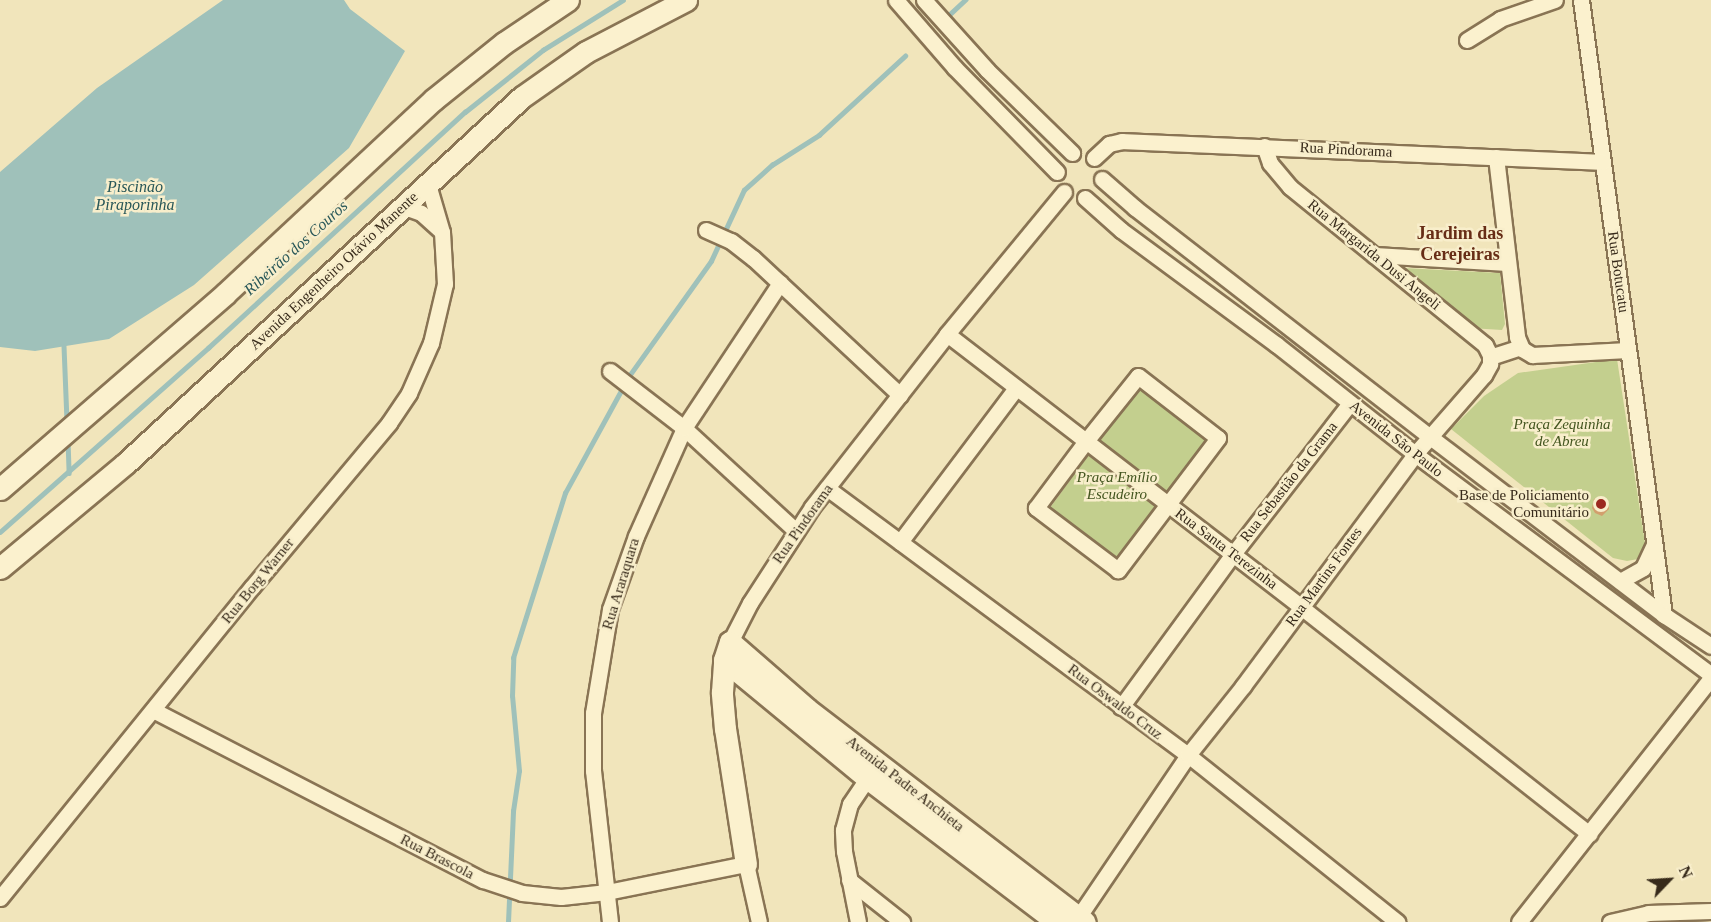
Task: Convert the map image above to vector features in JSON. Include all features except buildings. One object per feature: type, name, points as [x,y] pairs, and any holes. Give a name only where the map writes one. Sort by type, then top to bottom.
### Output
[{"type":"main road","points":[[2,485],[226,293],[434,100],[504,44],[568,0]]},
{"type":"main road","name":"Avenida Engenheiro Otávio Manente","points":[[0,568],[126,463],[522,97],[558,71],[615,36],[686,0]]},
{"type":"main road","name":"Avenida Padre Anchieta","points":[[727,651],[1057,922]]},
{"type":"main road","name":"Rua Pindorama","points":[[727,651],[722,692],[725,729],[746,864]]},
{"type":"main road","name":"Avenida Padre Anchieta","points":[[872,771],[1079,921]]},
{"type":"street","points":[[896,0],[954,67],[1057,172]]},
{"type":"street","points":[[924,0],[987,70],[1072,153]]},
{"type":"street","points":[[1467,40],[1500,19],[1555,0]]},
{"type":"street","name":"Rua Botucatu","points":[[1581,0],[1664,615]]},
{"type":"street","name":"Rua Pindorama","points":[[1094,158],[1114,142],[1264,146],[1603,162]]},
{"type":"street","name":"Rua Margarida Dusi Angeli","points":[[1264,146],[1270,164],[1290,187],[1482,343],[1490,357]]},
{"type":"street","points":[[1080,152],[1094,158],[1102,171],[1102,179],[1094,193],[1085,198],[1074,197],[1064,192],[1058,183],[1057,172],[1064,158],[1072,153],[1080,152]]},
{"type":"street","points":[[1496,157],[1520,346],[1532,355],[1628,350]]},
{"type":"street","name":"Avenida São Paulo","points":[[1102,179],[1135,208],[1429,436],[1664,615],[1711,646]]},
{"type":"street","name":"Rua Borg Warner","points":[[0,898],[252,587],[389,423],[409,393],[425,360],[440,313],[445,284],[442,232],[428,184]]},
{"type":"street","name":"Rua Pindorama","points":[[727,651],[750,603],[796,531],[827,488],[947,334],[1064,192]]},
{"type":"street","name":"Avenida São Paulo","points":[[1085,198],[1121,230],[1250,325],[1414,454],[1711,676]]},
{"type":"street","points":[[404,207],[421,213],[442,232]]},
{"type":"street","points":[[710,231],[731,241],[780,283],[900,395]]},
{"type":"street","points":[[1374,255],[1508,263]]},
{"type":"street","points":[[1393,270],[1397,264],[1411,258]]},
{"type":"street","name":"Rua Araraquara","points":[[610,922],[593,771],[593,724],[606,630],[636,536],[684,428],[780,283]]},
{"type":"street","points":[[1250,325],[1263,307]]},
{"type":"street","name":"Rua Santa Terezinha","points":[[947,334],[1233,554],[1589,834]]},
{"type":"street","points":[[1490,357],[1520,346]]},
{"type":"street","name":"Rua Martins Fontes","points":[[1079,921],[1188,755],[1243,686],[1414,454],[1484,375],[1490,357]]},
{"type":"street","points":[[614,374],[684,428],[796,531]]},
{"type":"street","points":[[1138,376],[1218,438],[1168,505],[1118,570],[1036,507],[1138,376]]},
{"type":"street","points":[[900,542],[1016,388]]},
{"type":"street","name":"Rua Sebastião da Grama","points":[[1121,707],[1233,554],[1350,403]]},
{"type":"street","name":"Rua Oswaldo Cruz","points":[[827,488],[1188,755],[1398,922]]},
{"type":"street","points":[[1498,517],[1511,498]]},
{"type":"street","points":[[1620,581],[1643,568],[1654,544]]},
{"type":"street","points":[[1519,922],[1711,676]]},
{"type":"street","name":"Rua Brascola","points":[[153,710],[468,873],[522,893],[561,897],[607,892],[746,864]]},
{"type":"street","points":[[858,922],[843,840],[844,821],[849,804],[872,771]]},
{"type":"street","name":"Rua Pindorama","points":[[746,864],[759,922]]},
{"type":"street","points":[[849,880],[902,922]]},
{"type":"street","points":[[1610,922],[1648,913],[1711,911]]},
{"type":"green space","points":[[1403,268],[1500,273],[1505,324],[1502,330],[1470,328]]},
{"type":"green space","name":"Praça Zequinha de Abreu","points":[[1617,359],[1646,550],[1638,559],[1627,561],[1613,558],[1451,429],[1484,396],[1518,373]]},
{"type":"green space","name":"Praça Emílio Escudeiro","points":[[1140,384],[1213,437],[1121,563],[1048,510]]},
{"type":"water","name":"Piscinão Piraporinha","points":[[223,0],[344,0],[350,9],[405,51],[349,148],[194,285],[109,339],[35,351],[0,347],[0,172],[97,88]]},
{"type":"waterway","name":"Ribeirão dos Couros","points":[[0,532],[208,348],[465,112],[543,50],[623,0]]},
{"type":"waterway","points":[[950,14],[965,0]]},
{"type":"waterway","points":[[508,922],[513,811],[519,771],[512,696],[513,658],[565,493],[629,376],[711,261],[744,190],[772,165],[819,135],[905,56]]},
{"type":"waterway","points":[[64,346],[67,422]]},
{"type":"waterway","points":[[68,440],[69,473]]},
{"type":"place","name":"Base de Policiamento Comunitário","points":[[1601,504]]},
{"type":"district","name":"Jardim das Cerejeiras","points":[[1460,244]]}]
